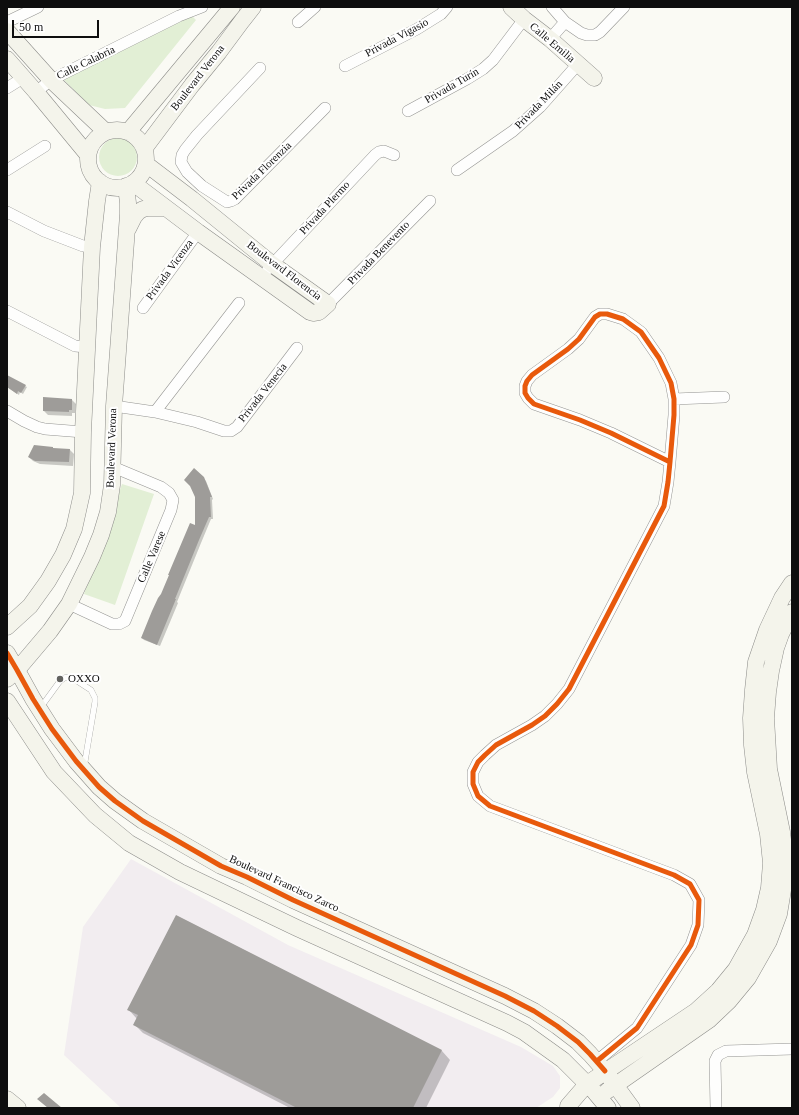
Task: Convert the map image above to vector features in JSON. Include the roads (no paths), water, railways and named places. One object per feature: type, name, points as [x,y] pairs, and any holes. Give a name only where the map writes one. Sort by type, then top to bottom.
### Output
[{"type":"street","points":[[7,22],[38,7]]},
{"type":"street","name":"Calle Calabria","points":[[36,92],[51,80],[179,16],[202,7]]},
{"type":"street","name":"Boulevard Verona","points":[[128,132],[233,11],[253,7]]},
{"type":"street","points":[[298,22],[316,7]]},
{"type":"street","name":"Privada Vigasio","points":[[345,66],[417,29],[441,14],[447,7]]},
{"type":"street","name":"Calle Emilia","points":[[511,7],[594,78]]},
{"type":"street","points":[[552,7],[565,22],[580,33],[587,35],[595,35],[600,32],[624,7]]},
{"type":"street","name":"Boulevard Verona","points":[[145,156],[192,85],[219,52],[233,11]]},
{"type":"street","name":"Privada Turín","points":[[408,111],[483,69],[493,60],[524,19]]},
{"type":"street","points":[[550,39],[565,22]]},
{"type":"street","points":[[7,31],[51,80],[106,132]]},
{"type":"street","points":[[7,59],[88,155]]},
{"type":"street","name":"Privada Milán","points":[[456,170],[522,124],[540,107],[578,64]]},
{"type":"street","name":"Privada Florenzia","points":[[260,68],[197,135],[182,155],[181,162],[184,167],[202,186],[227,202],[235,199],[325,108]]},
{"type":"street","points":[[7,88],[23,78]]},
{"type":"street","points":[[117,130],[128,132],[141,142],[145,156],[143,171],[139,177],[130,184],[117,188],[108,186],[100,182],[93,175],[88,165],[88,155],[91,145],[97,137],[106,132],[117,130]]},
{"type":"street","points":[[7,170],[45,146]]},
{"type":"street","name":"Privada Plermo","points":[[261,278],[272,264],[375,155],[384,151],[394,155]]},
{"type":"street","name":"Boulevard Florencia","points":[[130,184],[166,208],[310,312],[319,312],[328,304],[272,264],[192,199],[145,156]]},
{"type":"street","points":[[7,626],[30,606],[64,555],[74,529],[82,493],[92,246],[100,182]]},
{"type":"street","name":"Boulevard Verona","points":[[12,674],[50,631],[69,604],[101,536],[108,512],[112,486],[114,406],[130,184]]},
{"type":"street","points":[[192,199],[202,186]]},
{"type":"street","name":"Privada Benevento","points":[[328,304],[430,201]]},
{"type":"street","points":[[127,231],[134,217],[143,209],[166,208]]},
{"type":"street","points":[[7,212],[44,232],[83,246],[92,246]]},
{"type":"street","name":"Privada Vicenza","points":[[143,308],[198,232]]},
{"type":"street","points":[[155,412],[239,303]]},
{"type":"street","points":[[7,311],[75,346],[87,347]]},
{"type":"street","points":[[597,1095],[601,1066],[637,1028],[691,945],[698,925],[699,900],[690,884],[674,875],[490,806],[478,796],[473,784],[473,772],[478,762],[485,754],[496,745],[545,716],[569,689],[664,506],[668,482],[670,462],[674,415],[674,399],[671,383],[660,358],[641,332],[623,319],[607,314],[600,314],[595,317],[579,339],[568,350],[532,375],[525,386],[525,393],[534,404],[604,430],[670,462]]},
{"type":"street","name":"Privada Venecia","points":[[114,406],[155,412],[197,422],[224,431],[231,431],[242,421],[297,348]]},
{"type":"street","points":[[674,399],[724,397]]},
{"type":"street","points":[[7,411],[24,421],[45,429],[84,432]]},
{"type":"street","name":"Calle Varese","points":[[69,604],[112,624],[119,624],[125,621],[171,510],[173,500],[169,493],[161,487],[113,468]]},
{"type":"street","points":[[567,1107],[597,1095],[616,1085],[709,1020],[729,1001],[748,978],[769,941],[779,914],[786,863],[782,832],[769,769],[766,718],[771,671],[784,647],[787,612],[792,583]]},
{"type":"street","points":[[601,1066],[690,1015],[718,991],[736,969],[755,935],[764,910],[771,863],[755,772],[752,745],[751,718],[756,662],[767,630],[787,612]]},
{"type":"street","name":"Boulevard Francisco Zarco","points":[[7,653],[12,674],[33,700],[52,729],[99,787],[115,801],[143,821],[220,866],[498,993],[534,1011],[578,1042],[601,1066],[632,1108]]},
{"type":"street","points":[[7,701],[54,772],[95,815],[130,843],[180,872],[296,928],[524,1032],[564,1060],[597,1095]]},
{"type":"street","points":[[716,1108],[715,1061],[718,1055],[726,1051],[792,1049]]},
{"type":"street","points":[[7,1099],[18,1108]]},
{"type":"lane","points":[[39,710],[60,680],[64,678],[69,677],[74,679],[91,690],[95,698],[84,769]]},
{"type":"place","name":"OXXO","points":[[60,679]]}]
